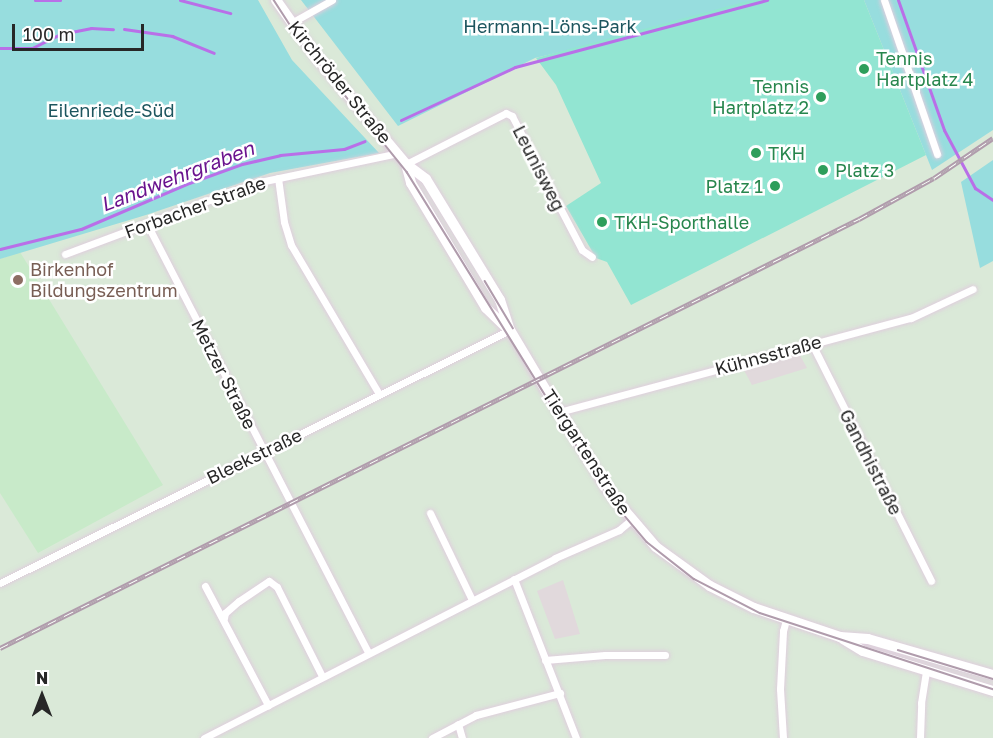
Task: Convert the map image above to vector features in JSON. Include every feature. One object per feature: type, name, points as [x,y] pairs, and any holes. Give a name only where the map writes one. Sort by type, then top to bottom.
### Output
[{"type":"main road","name":"Kirchröder Straße","points":[[276,0],[316,58],[406,164]]},
{"type":"main road","name":"Tiergartenstraße","points":[[406,164],[411,183],[484,304],[510,330]]},
{"type":"main road","name":"Tiergartenstraße","points":[[406,164],[426,179],[500,300],[510,330],[609,492],[631,520],[672,560],[710,586],[754,608],[786,620],[840,637],[868,639],[993,675]]},
{"type":"main road","name":"Tiergartenstraße","points":[[840,637],[863,651],[993,691]]},
{"type":"street","points":[[291,23],[332,0]]},
{"type":"street","points":[[884,0],[937,154]]},
{"type":"street","name":"Leunisweg","points":[[406,164],[506,113],[512,116],[582,250],[592,257]]},
{"type":"street","name":"Forbacher Straße","points":[[65,254],[255,183],[398,153]]},
{"type":"street","points":[[278,178],[284,222],[291,245],[379,394]]},
{"type":"street","name":"Metzer Straße","points":[[147,224],[368,653]]},
{"type":"street","name":"Kühnsstraße","points":[[559,412],[911,318],[973,289]]},
{"type":"street","name":"Bleekstraße","points":[[0,583],[510,330]]},
{"type":"street","name":"Gandhistraße","points":[[812,344],[931,580]]},
{"type":"street","points":[[430,513],[472,600]]},
{"type":"street","points":[[204,738],[555,558],[619,530],[631,520]]},
{"type":"street","points":[[514,579],[576,738]]},
{"type":"street","points":[[224,618],[225,613],[239,601],[269,581],[277,587],[322,676]]},
{"type":"street","points":[[205,586],[224,618],[268,705]]},
{"type":"street","points":[[783,738],[780,689],[783,631],[786,620]]},
{"type":"street","points":[[545,660],[605,655],[665,655]]},
{"type":"street","points":[[920,738],[921,703],[926,671]]},
{"type":"street","points":[[432,738],[476,714],[560,693]]},
{"type":"street","points":[[458,724],[462,738]]},
{"type":"shaded area","name":"TKH","points":[[751,0],[864,0],[926,155],[631,305],[607,262],[596,258],[566,206],[601,183],[556,85],[536,58]]},
{"type":"shaded area","points":[[20,252],[163,485],[38,553],[0,493],[0,259]]},
{"type":"shaded area","points":[[796,348],[807,368],[752,385],[740,363]]},
{"type":"shaded area","points":[[563,580],[580,634],[555,639],[537,591]]},
{"type":"green space","name":"Eilenriede-Süd","points":[[0,0],[258,0],[292,60],[379,153],[270,173],[146,215],[0,259]]},
{"type":"green space","name":"Hermann-Löns-Park","points":[[301,0],[778,0],[535,58],[398,126]]},
{"type":"green space","points":[[864,0],[993,0],[993,130],[932,170]]},
{"type":"green space","points":[[993,160],[993,261],[980,268],[961,182]]},
{"type":"waterway","points":[[35,0],[60,0]]},
{"type":"waterway","points":[[180,0],[230,13]]},
{"type":"waterway","name":"Landwehrgraben","points":[[401,120],[515,67],[767,0]]},
{"type":"waterway","points":[[898,0],[944,130],[975,188],[993,200]]},
{"type":"waterway","points":[[0,48],[32,48],[61,34],[91,28],[113,29]]},
{"type":"waterway","points":[[124,29],[172,36],[214,53]]},
{"type":"waterway","name":"Landwehrgraben","points":[[0,249],[81,229],[189,183],[242,164],[280,155],[344,149],[365,141]]},
{"type":"tram line","points":[[274,0],[298,37],[407,172],[608,496],[647,542],[694,579],[760,613],[993,689]]},
{"type":"tram line","points":[[485,281],[513,328]]},
{"type":"tram line","points":[[898,650],[993,679]]},
{"type":"railway","points":[[0,648],[859,219],[934,178],[993,138]]},
{"type":"place","name":"Tennis Hartplatz 4","points":[[864,69]]},
{"type":"place","name":"Tennis Hartplatz 2","points":[[821,97]]},
{"type":"place","name":"TKH","points":[[756,153]]},
{"type":"place","name":"Platz 3","points":[[823,170]]},
{"type":"place","name":"Platz 1","points":[[775,186]]},
{"type":"place","name":"TKH-Sporthalle","points":[[602,222]]},
{"type":"place","name":"Birkenhof Bildungszentrum","points":[[18,280]]}]
